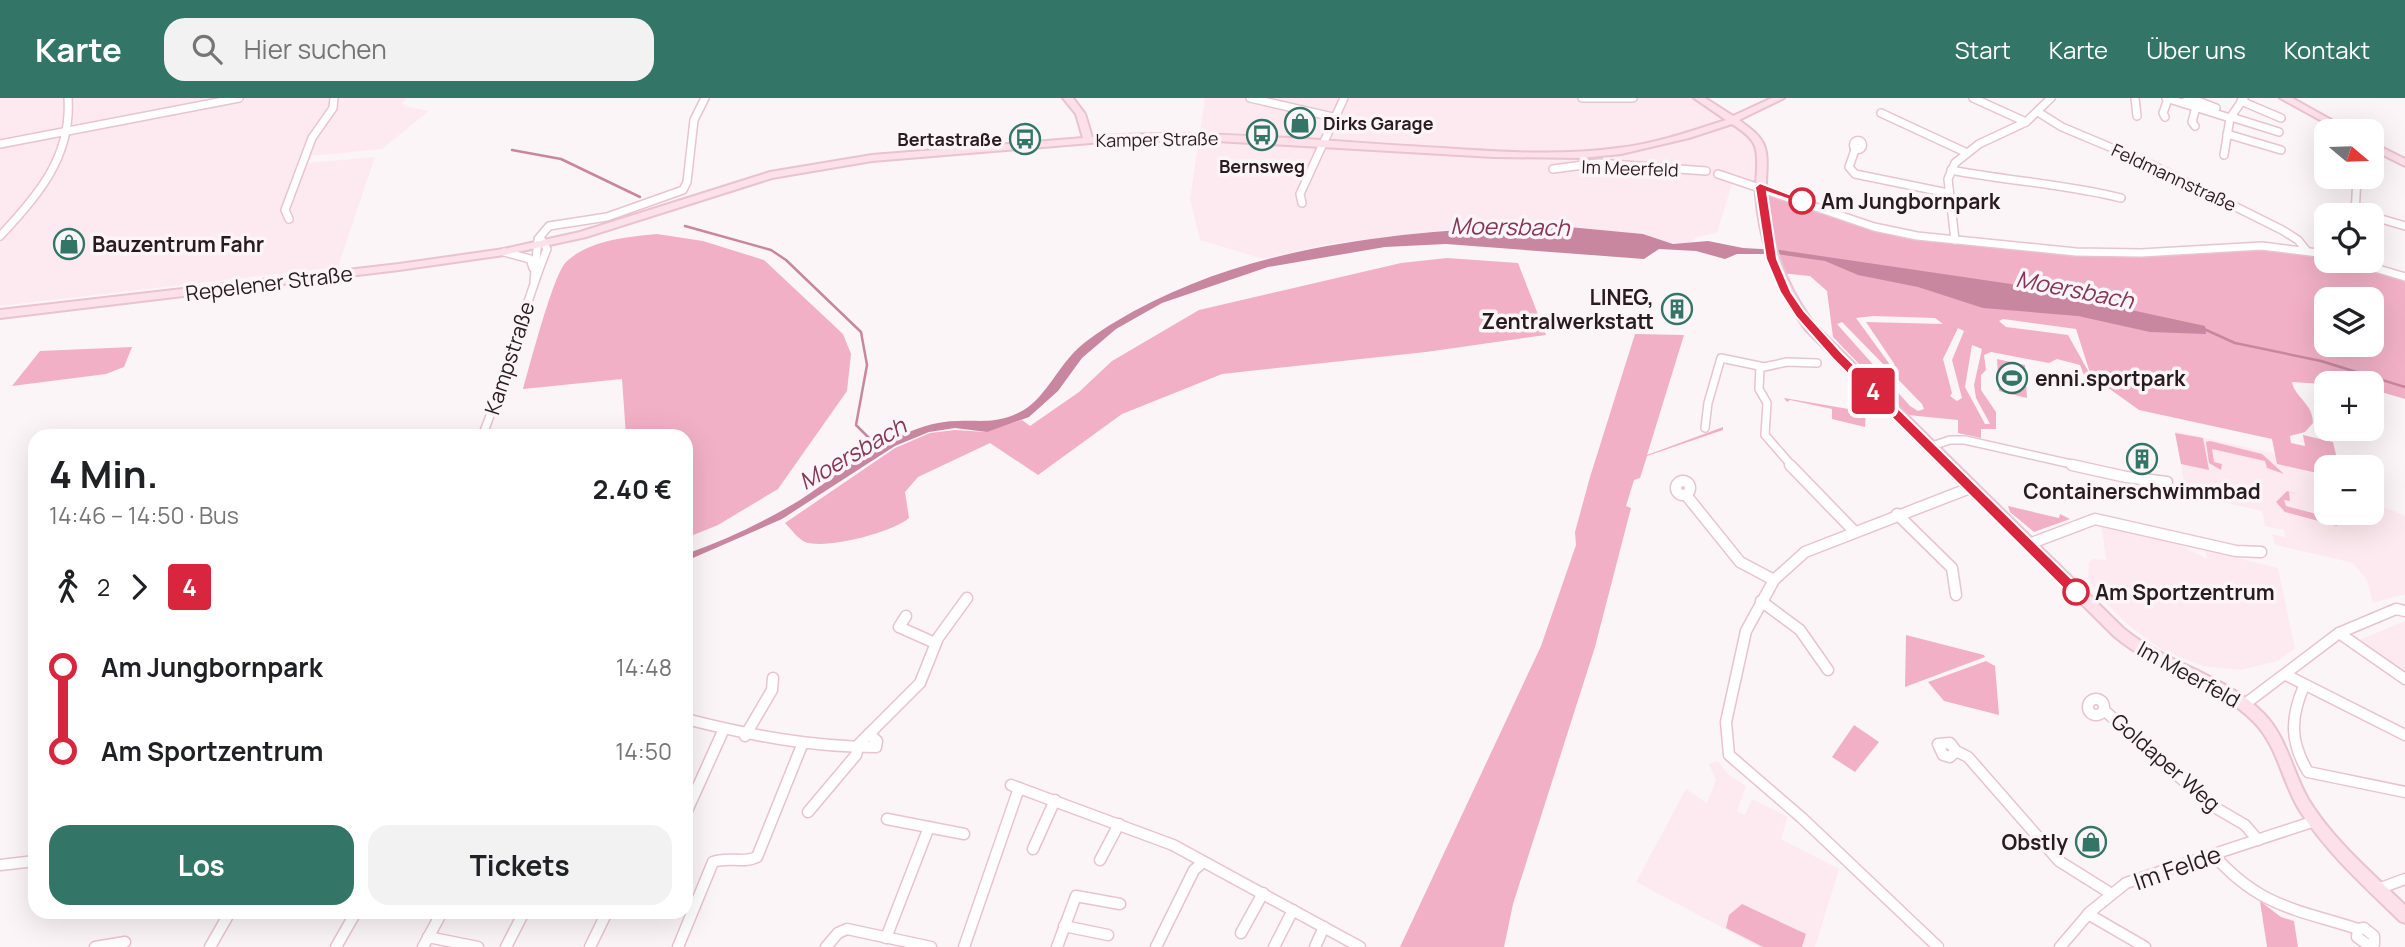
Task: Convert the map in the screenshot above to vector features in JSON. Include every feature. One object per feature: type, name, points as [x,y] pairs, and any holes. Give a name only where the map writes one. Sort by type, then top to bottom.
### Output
[{"type":"main road","points":[[1068,98],[1080,114],[1088,140]]},
{"type":"main road","points":[[1699,98],[1731,121]]},
{"type":"main road","name":"Kamper Straße","points":[[542,243],[804,167],[872,158],[1088,140],[1199,137],[1504,155],[1581,155],[1665,142],[1731,121],[1779,98]]},
{"type":"main road","name":"Im Meerfeld","points":[[1731,121],[1759,143],[1760,187],[1768,246],[1786,292],[1810,327],[2102,617],[2136,646],[2245,704],[2274,738],[2301,798],[2315,821],[2405,916]]},
{"type":"main road","points":[[2384,152],[2405,163]]},
{"type":"main road","name":"Repelener Straße","points":[[0,313],[400,267],[504,252],[542,243]]},
{"type":"street","points":[[0,236],[48,182],[61,156],[69,130],[68,98]]},
{"type":"street","points":[[0,144],[239,98]]},
{"type":"street","points":[[289,219],[285,210],[312,138],[333,108],[334,98]]},
{"type":"street","points":[[542,243],[541,232],[551,225],[588,222],[683,190],[687,182],[695,113],[705,98]]},
{"type":"street","points":[[1250,98],[1333,117]]},
{"type":"street","points":[[1302,203],[1300,194],[1344,98]]},
{"type":"street","points":[[1581,98],[1633,98]]},
{"type":"street","points":[[1973,98],[2026,122]]},
{"type":"street","points":[[1955,240],[1948,193],[1951,170],[1965,152],[2026,122],[2051,98]]},
{"type":"street","points":[[2135,98],[2137,116]]},
{"type":"street","points":[[2165,117],[2163,113],[2167,98],[2279,132]]},
{"type":"street","points":[[2183,103],[2190,98],[2231,116]]},
{"type":"street","points":[[2285,98],[2324,119]]},
{"type":"street","points":[[2224,155],[2231,116],[2243,100],[2281,118]]},
{"type":"street","points":[[2195,126],[2192,122],[2196,107]]},
{"type":"street","name":"Feldmannstraße","points":[[2038,112],[2062,127],[2150,164],[2282,230],[2298,240],[2306,250]]},
{"type":"street","points":[[1881,113],[1965,152]]},
{"type":"street","points":[[2227,135],[2281,150]]},
{"type":"street","points":[[1856,147],[1849,167],[1855,174],[1948,193]]},
{"type":"street","name":"Im Meerfeld","points":[[1553,169],[1610,163],[1706,172]]},
{"type":"street","points":[[1951,170],[1991,178],[2072,186],[2121,198]]},
{"type":"street","points":[[1718,174],[1880,228],[1955,240],[2087,252],[2262,246],[2314,252]]},
{"type":"street","points":[[2384,220],[2405,226]]},
{"type":"street","name":"Kampstraße","points":[[534,281],[534,270],[542,243]]},
{"type":"street","name":"Kampstraße","points":[[485,429],[505,382],[534,281],[547,249],[542,243]]},
{"type":"street","points":[[504,252],[530,258],[534,270]]},
{"type":"street","points":[[2384,271],[2405,277]]},
{"type":"street","points":[[1705,428],[1708,403],[1721,358],[1760,367],[1779,366],[1787,362],[1817,363]]},
{"type":"street","points":[[1760,367],[1759,388],[1767,403],[1767,440],[1854,531]]},
{"type":"street","points":[[1929,447],[1963,439],[2126,477],[2167,482]]},
{"type":"street","points":[[1955,492],[1956,473]]},
{"type":"street","points":[[1938,947],[1802,818],[1729,755],[1727,722],[1746,631],[1774,580],[1805,552],[1897,514],[1970,488]]},
{"type":"street","points":[[1686,495],[1740,562],[1774,580]]},
{"type":"street","points":[[1897,514],[1952,568],[1956,595]]},
{"type":"street","points":[[2029,544],[2095,519],[2235,551],[2261,552]]},
{"type":"street","points":[[808,812],[856,755],[869,734],[920,683],[935,643],[967,598]]},
{"type":"street","points":[[1761,601],[1790,617],[1804,631],[1828,670]]},
{"type":"street","points":[[2245,704],[2339,633],[2396,609],[2405,611]]},
{"type":"street","points":[[906,616],[899,627],[935,643]]},
{"type":"street","points":[[2339,633],[2405,679]]},
{"type":"street","points":[[2286,675],[2405,734]]},
{"type":"street","points":[[745,736],[772,690],[773,678]]},
{"type":"street","points":[[2304,686],[2292,710],[2293,734],[2297,753],[2308,772],[2405,792]]},
{"type":"street","name":"Goldaper Weg","points":[[2105,711],[2211,805],[2245,825],[2258,840]]},
{"type":"street","points":[[693,721],[745,736],[802,745],[876,747],[877,741],[869,734]]},
{"type":"street","points":[[693,797],[723,731]]},
{"type":"street","points":[[693,911],[713,862],[722,858],[748,862],[757,857],[802,745]]},
{"type":"street","points":[[1956,751],[1978,767],[2060,861],[2110,893]]},
{"type":"street","points":[[964,947],[1015,787],[1188,852],[1201,864],[1213,866],[1360,947]]},
{"type":"street","points":[[1033,849],[1055,800]]},
{"type":"street","points":[[887,819],[964,834]]},
{"type":"street","name":"Im Felde","points":[[2060,947],[2088,914],[2110,893],[2126,883],[2315,821]]},
{"type":"street","points":[[1100,860],[1119,824]]},
{"type":"street","points":[[886,938],[929,827]]},
{"type":"street","points":[[2213,854],[2233,877],[2265,900],[2358,929]]},
{"type":"street","points":[[0,865],[28,862]]},
{"type":"street","points":[[1156,947],[1194,870],[1201,864]]},
{"type":"street","points":[[2378,889],[2405,879]]},
{"type":"street","points":[[1241,933],[1263,893]]},
{"type":"street","points":[[1057,947],[1076,896],[1120,904]]},
{"type":"street","points":[[1274,947],[1293,910]]},
{"type":"street","points":[[2088,914],[2145,947]]},
{"type":"street","points":[[210,947],[226,919]]},
{"type":"street","points":[[336,947],[352,919]]},
{"type":"street","points":[[438,919],[425,942],[478,947]]},
{"type":"street","points":[[506,947],[520,919]]},
{"type":"street","points":[[590,947],[604,919]]},
{"type":"street","points":[[678,947],[690,919]]},
{"type":"street","points":[[1064,926],[1108,935]]},
{"type":"street","points":[[1315,947],[1324,927]]},
{"type":"street","points":[[826,947],[838,933],[847,929],[931,947]]},
{"type":"street","points":[[95,947],[125,942]]},
{"type":"shaded area","points":[[0,98],[407,98],[400,105],[429,111],[382,149],[312,156],[307,163],[375,157],[338,267],[0,306]]},
{"type":"shaded area","points":[[1205,98],[1705,98],[1757,142],[1760,183],[1734,177],[1717,233],[1697,237],[1691,243],[1673,244],[1643,234],[1548,225],[1445,230],[1329,244],[1263,259],[1200,240],[1190,199]]},
{"type":"shaded area","points":[[1770,194],[1873,229],[2023,250],[2282,250],[2314,254],[2314,273],[2383,273],[2405,280],[2405,399],[2384,393],[2384,371],[2314,371],[2314,383],[2292,382],[2310,410],[2313,423],[2305,432],[2290,436],[2291,443],[2305,446],[2303,435],[2314,438],[2314,441],[2333,442],[2336,455],[2314,455],[2314,472],[2277,464],[2272,439],[2139,410],[2100,382],[2099,376],[2084,375],[2080,365],[2057,359],[2049,363],[1991,352],[1984,355],[1986,370],[1981,375],[1981,390],[1996,412],[1996,429],[1981,429],[1981,438],[1958,433],[1958,420],[1908,415],[1833,337],[1827,291],[1810,276],[1779,273],[1771,249],[1766,196]],"holes":[[[1856,318],[1935,318],[1943,324],[1866,322],[1895,365],[1891,366]],[[2003,319],[2076,329],[2091,375],[2068,335],[2006,327],[1999,321]],[[1842,322],[1922,404],[1924,409],[1918,411],[1910,406],[1837,324]],[[1958,328],[1964,331],[1952,360],[1962,398],[1957,401],[1950,396],[1952,393],[1943,359]],[[1972,345],[1982,349],[1974,385],[1976,398],[1990,424],[1985,424],[1965,387]]]},
{"type":"shaded area","name":"Moersbach","points":[[1548,225],[1643,234],[1673,244],[1708,241],[2011,284],[2205,326],[2206,334],[2150,332],[2078,316],[1983,308],[1918,287],[1858,275],[1825,261],[1777,254],[1737,254],[1725,259],[1696,251],[1659,249],[1644,259],[1446,244],[1385,247],[1268,267],[1162,303],[1116,329],[1082,358],[1058,391],[1029,417],[987,432],[955,428],[929,432],[895,446],[782,519],[693,558],[693,551],[773,516],[868,452],[901,435],[941,422],[996,420],[1028,408],[1084,343],[1115,322],[1165,296],[1216,275],[1324,246],[1492,228]]},
{"type":"shaded area","points":[[657,234],[703,241],[764,260],[843,334],[851,354],[847,391],[778,489],[718,525],[693,535],[693,429],[626,429],[622,379],[523,389],[555,284],[566,262],[597,244]]},
{"type":"shaded area","points":[[1447,258],[1518,263],[1546,335],[1426,352],[1222,374],[1122,414],[1038,475],[990,443],[918,477],[905,492],[909,518],[875,534],[843,542],[815,544],[802,541],[785,523],[895,448],[930,433],[955,430],[986,432],[1022,420],[1030,426],[1079,392],[1112,361],[1199,310],[1401,263]]},
{"type":"shaded area","points":[[1635,334],[1684,335],[1647,455],[1723,427],[1723,430],[1647,456],[1640,478],[1634,480],[1626,506],[1631,508],[1595,647],[1513,904],[1504,947],[1400,947],[1541,646],[1576,545],[1575,532],[1590,477]]},
{"type":"shaded area","points":[[132,347],[124,367],[106,374],[12,386],[40,351]]},
{"type":"shaded area","name":"enni.sportpark","points":[[1997,359],[2025,365],[2027,398],[1999,391]]},
{"type":"shaded area","points":[[1784,398],[1866,412],[1865,427],[1832,419],[1832,409],[1790,400],[1787,402]]},
{"type":"shaded area","points":[[2175,431],[2276,454],[2278,464],[2314,472],[2314,525],[2384,525],[2384,507],[2405,516],[2405,594],[2373,603],[2367,580],[2353,563],[2275,545],[2272,534],[2285,537],[2284,530],[2265,526],[2262,511],[2186,494]]},
{"type":"shaded area","points":[[2175,433],[2203,438],[2209,470],[2181,464]]},
{"type":"shaded area","points":[[2206,442],[2262,454],[2284,474],[2267,468],[2265,461],[2212,449],[2214,462],[2222,464],[2221,470],[2209,463]]},
{"type":"shaded area","points":[[2287,491],[2300,495],[2289,492],[2290,501],[2284,500],[2286,506],[2314,513],[2314,520],[2285,512],[2276,502]]},
{"type":"shaded area","points":[[2008,506],[2059,518],[2060,514],[2070,519],[2034,532],[2010,512]]},
{"type":"shaded area","points":[[2101,521],[2159,533],[2207,559],[2205,550],[2278,568],[2295,648],[2278,661],[2240,670],[2203,666],[2162,650],[2128,625],[2100,597],[2088,579],[2089,563],[2093,559],[2106,560]]},
{"type":"shaded area","points":[[2405,621],[2405,677],[2354,642]]},
{"type":"shaded area","points":[[1906,635],[1984,655],[1985,657],[1905,687]]},
{"type":"shaded area","points":[[1986,661],[1995,666],[1999,715],[1944,701],[1928,682]]},
{"type":"shaded area","points":[[1854,725],[1879,742],[1855,772],[1832,757]]},
{"type":"shaded area","points":[[1718,761],[1729,775],[1746,786],[1737,811],[1745,815],[1752,799],[1788,817],[1781,839],[1839,869],[1815,947],[1759,947],[1636,882],[1686,789],[1707,803],[1716,780],[1709,764]]},
{"type":"shaded area","points":[[2260,901],[2281,917],[2294,921],[2298,947],[2267,947]]},
{"type":"shaded area","points":[[1742,904],[1806,934],[1802,947],[1763,947],[1726,928],[1729,915]]},
{"type":"waterway","points":[[512,150],[561,159],[640,197]]},
{"type":"waterway","points":[[685,226],[771,250],[786,260],[861,332],[867,365],[856,425],[880,449]]},
{"type":"waterway","name":"Moersbach","points":[[2204,329],[2235,343],[2321,361],[2405,387]]},
{"type":"bus line","name":"4","points":[[1802,201],[1760,187],[1766,237],[1772,259],[1786,292],[1800,314],[1819,337],[2076,592]]},
{"type":"place","name":"Dirks Garage","points":[[1300,123]]},
{"type":"place","name":"Bernsweg","points":[[1262,135]]},
{"type":"place","name":"Bertastraße","points":[[1025,139]]},
{"type":"place","name":"Am Jungbornpark","points":[[1802,201]]},
{"type":"place","name":"Bauzentrum Fahr","points":[[69,244]]},
{"type":"place","name":"LINEG, Zentralwerkstatt","points":[[1677,309]]},
{"type":"place","name":"enni.sportpark","points":[[2012,378]]},
{"type":"place","name":"Containerschwimmbad","points":[[2142,459]]},
{"type":"place","name":"Am Sportzentrum","points":[[2076,592]]},
{"type":"place","name":"Obstly","points":[[2091,842]]}]
